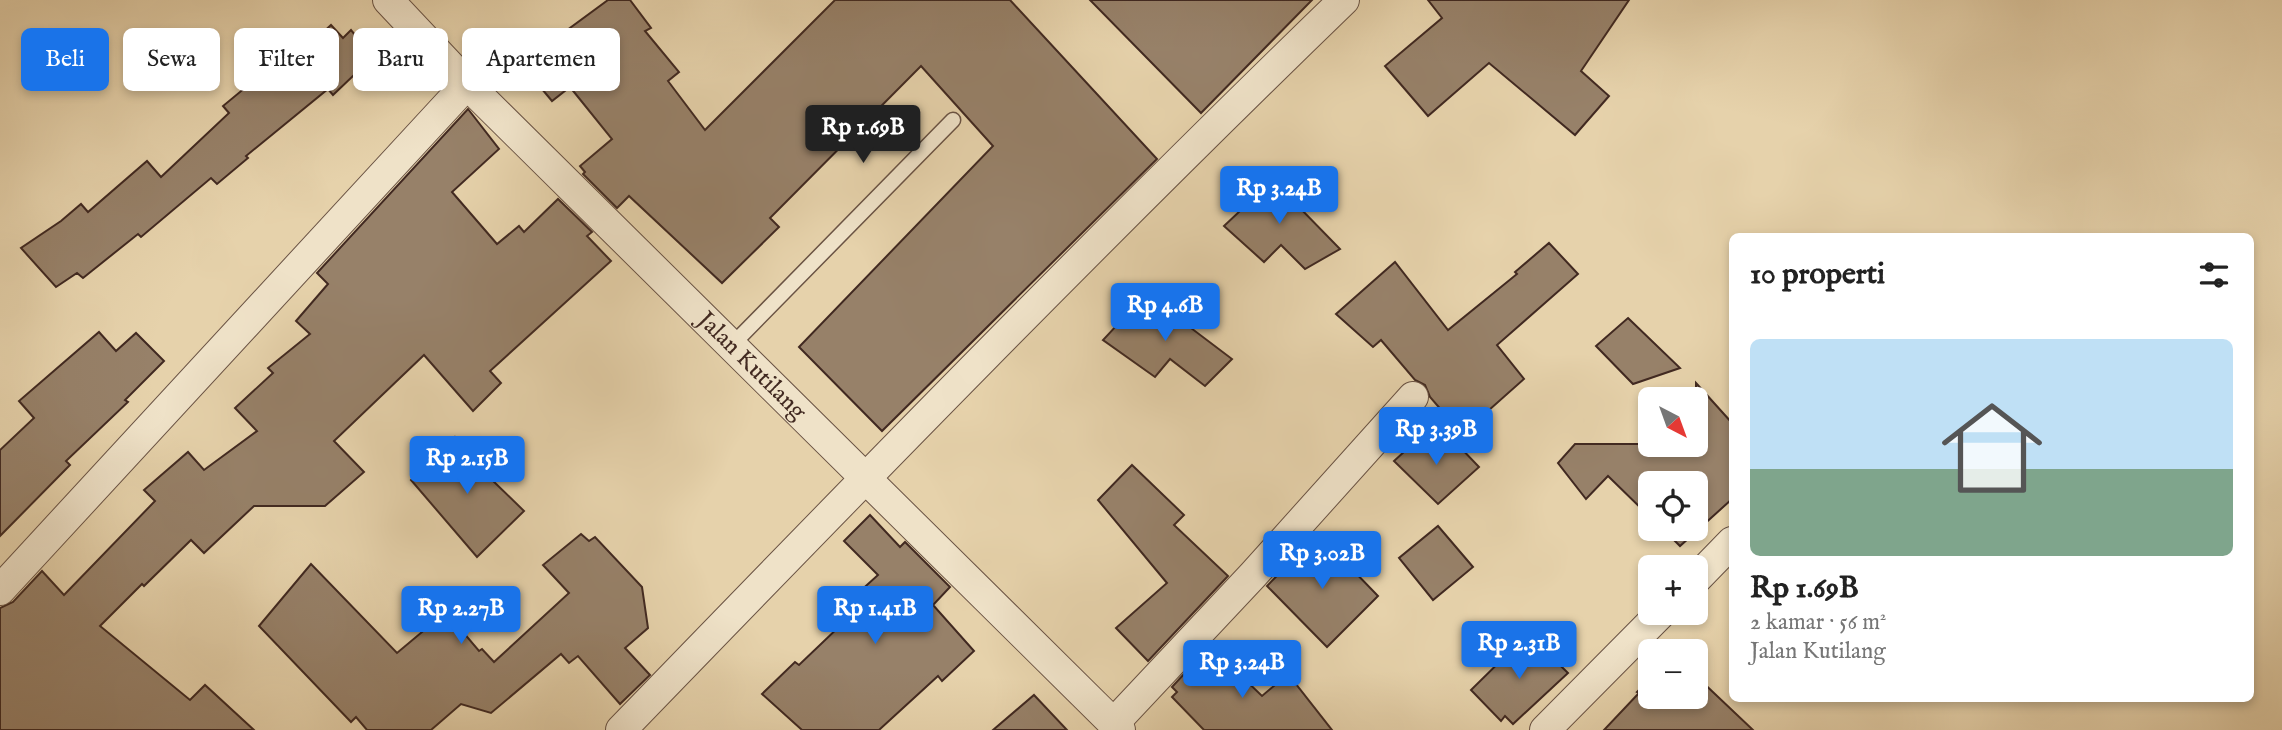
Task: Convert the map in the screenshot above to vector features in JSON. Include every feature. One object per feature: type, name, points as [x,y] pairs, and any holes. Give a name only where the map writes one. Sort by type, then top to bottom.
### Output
[{"type":"street","name":"Jalan Kutilang","points":[[388,0],[462,79]]},
{"type":"street","points":[[621,730],[866,477],[1217,122],[1344,0]]},
{"type":"street","points":[[0,590],[462,89]]},
{"type":"street","name":"Jalan Kutilang","points":[[474,91],[1117,727]]},
{"type":"street","points":[[1117,727],[1413,397]]},
{"type":"street","points":[[1708,567],[1729,545]]},
{"type":"street","points":[[1545,730],[1649,625]]},
{"type":"lane","points":[[732,345],[953,120]]},
{"type":"building","points":[[608,0],[630,0],[651,28],[645,31],[679,72],[668,81],[705,130],[835,0],[1010,0],[1157,159],[882,431],[799,347],[993,146],[921,66],[770,218],[779,227],[722,283],[629,196],[617,208],[583,174],[585,172],[580,166],[612,139],[573,91],[620,91],[620,28],[570,28]]},
{"type":"building","points":[[1090,0],[1312,0],[1201,113]]},
{"type":"building","points":[[1428,0],[1629,0],[1581,71],[1609,96],[1575,135],[1489,63],[1428,116],[1385,66],[1442,18]]},
{"type":"building","points":[[351,30],[353,32],[353,76],[339,89],[339,34],[343,38]]},
{"type":"building","points":[[241,91],[326,91],[246,156],[248,158],[217,184],[211,178],[141,237],[138,234],[83,278],[77,273],[56,287],[21,248],[81,204],[88,212],[147,161],[161,177],[229,113],[223,106]]},
{"type":"building","points":[[544,91],[565,91],[552,101]]},
{"type":"building","points":[[468,109],[499,149],[452,192],[497,244],[519,226],[524,232],[558,199],[592,232],[587,236],[611,261],[490,371],[501,383],[473,411],[424,355],[334,441],[364,472],[325,506],[254,506],[204,553],[191,540],[100,626],[190,700],[205,685],[254,730],[0,730],[0,608],[13,602],[42,571],[64,595],[155,501],[144,490],[188,452],[204,470],[257,431],[235,408],[273,373],[268,368],[310,334],[296,321],[328,284],[317,273]]},
{"type":"building","points":[[1264,175],[1340,249],[1305,269],[1281,245],[1264,262],[1224,226],[1240,211],[1236,207]]},
{"type":"building","points":[[1549,243],[1578,274],[1497,345],[1524,379],[1462,434],[1430,397],[1425,385],[1415,380],[1381,340],[1373,347],[1336,314],[1395,262],[1448,330],[1517,274],[1515,272]]},
{"type":"building","points":[[1146,294],[1232,359],[1205,386],[1170,359],[1155,377],[1103,340]]},
{"type":"building","points":[[1628,318],[1680,368],[1633,384],[1596,346]]},
{"type":"building","points":[[99,332],[116,351],[136,333],[164,361],[125,400],[128,402],[66,461],[70,465],[0,536],[0,450],[34,418],[19,401]]},
{"type":"building","points":[[1708,396],[1729,420],[1729,502],[1708,521],[1708,471],[1638,471],[1638,505],[1608,476],[1586,499],[1558,463],[1575,444],[1638,444],[1638,457],[1708,457]]},
{"type":"building","points":[[1428,430],[1430,444],[1457,444],[1479,467],[1438,504],[1394,461]]},
{"type":"building","points":[[455,437],[494,473],[489,477],[524,511],[477,557],[411,480]]},
{"type":"building","points":[[1132,465],[1184,515],[1174,525],[1228,576],[1148,661],[1116,628],[1167,583],[1098,500]]},
{"type":"building","points":[[870,515],[900,547],[905,542],[950,587],[933,605],[974,651],[942,681],[938,676],[879,730],[802,730],[762,694],[795,662],[799,665],[865,602],[857,594],[878,575],[844,541]]},
{"type":"building","points":[[1438,526],[1473,567],[1433,600],[1399,558]]},
{"type":"building","points":[[581,534],[589,541],[595,537],[642,587],[648,628],[625,648],[650,675],[620,704],[578,656],[569,663],[561,654],[491,713],[461,704],[431,730],[367,730],[356,717],[351,722],[259,626],[311,564],[397,653],[446,612],[479,651],[482,649],[494,662],[569,593],[543,565]]},
{"type":"building","points":[[1318,534],[1378,596],[1327,647],[1267,586]]},
{"type":"building","points":[[1528,634],[1568,673],[1513,724],[1505,716],[1501,721],[1471,690]]},
{"type":"building","points":[[1210,646],[1262,696],[1288,674],[1332,730],[1204,730],[1172,697],[1177,692],[1172,687]]},
{"type":"building","points":[[1708,687],[1753,730],[1604,730],[1638,694],[1638,709],[1708,709]]},
{"type":"building","points":[[1034,695],[1067,730],[993,730]]}]
